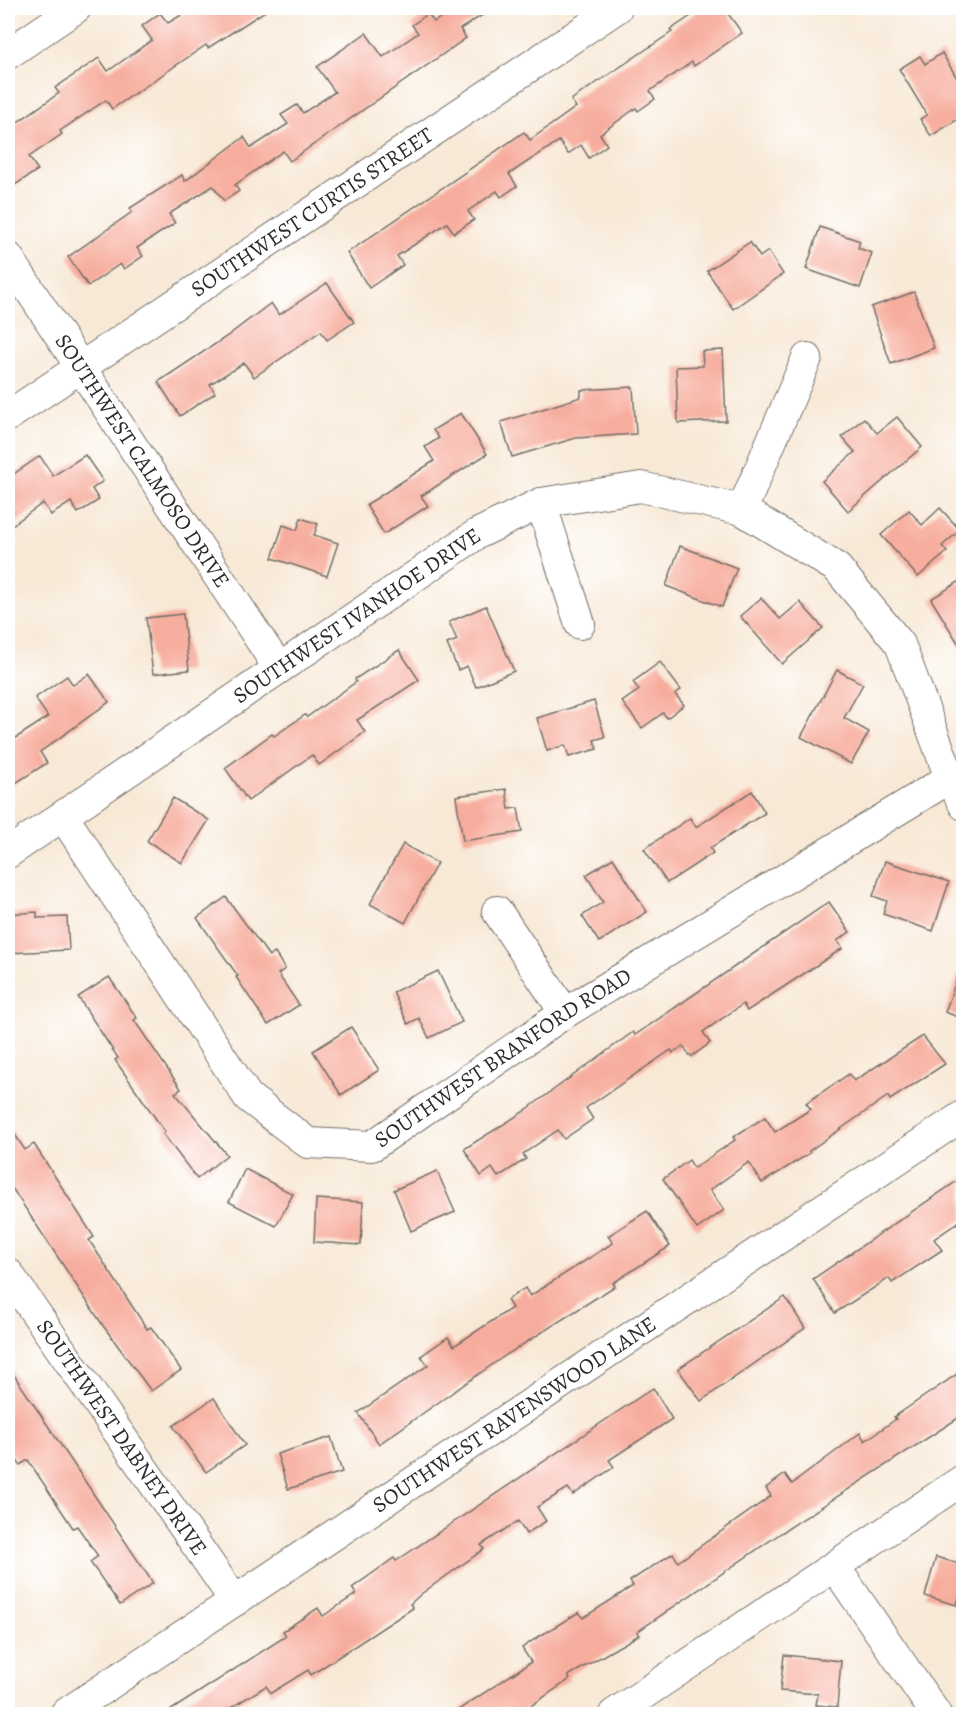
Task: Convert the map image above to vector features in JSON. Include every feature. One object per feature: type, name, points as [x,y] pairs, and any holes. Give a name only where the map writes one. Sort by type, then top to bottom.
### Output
[{"type":"street","points":[[8,54],[76,8]]},
{"type":"street","name":"SOUTHWEST CURTIS STREET","points":[[8,416],[617,8]]},
{"type":"street","name":"SOUTHWEST CALMOSO DRIVE","points":[[8,257],[278,667]]},
{"type":"street","points":[[742,510],[807,358]]},
{"type":"street","name":"SOUTHWEST IVANHOE DRIVE","points":[[8,853],[278,667],[477,534],[541,503],[641,487],[742,510],[837,568],[900,644],[950,778],[963,805]]},
{"type":"street","points":[[541,503],[579,624]]},
{"type":"street","name":"SOUTHWEST BRANFORD ROAD","points":[[63,816],[248,1097],[308,1143],[372,1146],[565,1013],[950,778]]},
{"type":"street","points":[[497,911],[565,1013]]},
{"type":"street","name":"SOUTHWEST RAVENSWOOD LANE","points":[[65,1714],[963,1115]]},
{"type":"street","name":"SOUTHWEST DABNEY DRIVE","points":[[8,1273],[235,1601]]},
{"type":"street","points":[[614,1714],[963,1479]]},
{"type":"street","points":[[835,1567],[936,1714]]},
{"type":"building","points":[[193,8],[270,8],[208,48],[206,45],[112,109],[106,100],[60,131],[62,134],[29,157],[38,170],[15,185],[8,174],[8,129],[59,93],[55,88],[99,58],[108,71],[152,40],[142,26],[160,13],[168,23]]},
{"type":"building","points":[[455,8],[494,8],[460,29],[466,38],[290,161],[283,151],[235,185],[239,191],[224,201],[213,186],[169,214],[175,223],[137,248],[143,256],[124,269],[120,264],[88,286],[68,257],[132,212],[130,208],[182,175],[185,181],[244,137],[251,148],[288,124],[281,115],[297,105],[303,113],[335,92],[317,67],[366,33],[383,57],[418,33],[412,25],[428,14],[434,22]]},
{"type":"building","points":[[703,8],[724,8],[742,33],[694,66],[692,62],[650,91],[655,99],[638,111],[636,108],[600,134],[607,145],[589,158],[581,145],[568,154],[559,141],[509,174],[517,186],[501,197],[497,191],[468,211],[474,220],[454,233],[447,223],[397,256],[403,265],[369,288],[347,253],[524,132],[530,140],[576,107],[571,100],[672,32],[670,30]]},
{"type":"building","points":[[942,53],[963,88],[963,116],[931,136],[920,119],[927,115],[899,69],[920,56],[925,64]]},
{"type":"building","points":[[820,227],[860,241],[858,248],[872,253],[860,288],[806,269]]},
{"type":"building","points":[[750,242],[760,257],[768,251],[783,274],[733,309],[707,271]]},
{"type":"building","points":[[327,283],[354,322],[327,340],[321,331],[254,377],[244,363],[210,384],[215,393],[180,416],[158,382],[226,337],[271,303],[279,315]]},
{"type":"building","points":[[914,292],[934,348],[891,364],[871,307]]},
{"type":"building","points":[[723,350],[726,421],[678,423],[676,367],[703,366],[702,351]]},
{"type":"building","points":[[633,387],[636,434],[576,438],[512,457],[501,422],[581,397],[581,390]]},
{"type":"building","points":[[461,413],[487,454],[421,496],[428,506],[384,534],[366,505],[434,461],[425,447],[439,438],[433,430]]},
{"type":"building","points":[[897,417],[922,447],[848,511],[822,481],[855,452],[842,437],[864,418],[877,433]]},
{"type":"building","points":[[85,455],[103,481],[92,489],[99,500],[78,513],[71,502],[51,515],[43,503],[8,528],[8,478],[40,456],[53,476]]},
{"type":"building","points":[[940,508],[960,530],[942,546],[947,552],[918,577],[881,535],[909,510],[922,525]]},
{"type":"building","points":[[301,518],[318,524],[314,535],[338,543],[327,576],[272,558],[283,525],[297,530]]},
{"type":"building","points":[[680,546],[737,568],[722,607],[666,586]]},
{"type":"building","points":[[963,579],[963,651],[931,599]]},
{"type":"building","points":[[761,598],[780,619],[800,602],[823,628],[782,664],[740,616]]},
{"type":"building","points":[[486,606],[514,671],[476,687],[467,666],[458,670],[447,644],[457,640],[449,622]]},
{"type":"building","points":[[183,614],[189,670],[153,674],[146,618]]},
{"type":"building","points":[[399,650],[419,680],[357,720],[365,732],[319,765],[312,755],[248,801],[225,768],[272,734],[274,736],[305,715],[307,717],[356,682],[355,679]]},
{"type":"building","points":[[660,662],[681,690],[675,694],[684,705],[667,718],[663,713],[642,728],[622,702],[639,690],[633,682]]},
{"type":"building","points":[[837,670],[863,684],[844,718],[869,732],[851,764],[801,737]]},
{"type":"building","points":[[89,674],[109,702],[40,752],[47,763],[8,788],[8,743],[48,717],[35,698],[67,676],[73,685]]},
{"type":"building","points":[[594,701],[605,737],[594,740],[597,749],[569,757],[565,745],[547,751],[537,718]]},
{"type":"building","points":[[506,789],[509,809],[518,808],[522,832],[463,841],[456,796]]},
{"type":"building","points":[[752,791],[765,813],[710,848],[713,853],[667,883],[644,849],[690,818],[696,827]]},
{"type":"building","points":[[173,798],[209,820],[182,863],[147,841]]},
{"type":"building","points":[[403,844],[437,863],[405,923],[370,904]]},
{"type":"building","points":[[613,858],[647,912],[599,942],[582,916],[603,902],[586,875]]},
{"type":"building","points":[[885,861],[949,882],[933,931],[883,914],[887,901],[873,896]]},
{"type":"building","points":[[226,897],[269,956],[275,953],[285,969],[278,974],[299,1005],[268,1025],[236,977],[238,976],[197,918]]},
{"type":"building","points":[[829,902],[850,932],[837,941],[843,948],[747,1011],[743,1004],[703,1032],[710,1043],[691,1057],[683,1046],[673,1053],[671,1050],[586,1108],[593,1119],[564,1139],[558,1130],[523,1154],[526,1159],[498,1177],[492,1168],[481,1176],[464,1149],[523,1112],[633,1032],[635,1035]]},
{"type":"building","points":[[37,912],[37,918],[67,917],[69,950],[8,953],[8,914]]},
{"type":"building","points":[[961,967],[963,967],[963,1019],[945,1012]]},
{"type":"building","points":[[438,971],[462,1022],[429,1038],[419,1018],[408,1024],[393,992]]},
{"type":"building","points":[[109,977],[137,1018],[134,1020],[181,1089],[175,1093],[227,1155],[197,1179],[163,1134],[165,1132],[115,1060],[118,1058],[78,997]]},
{"type":"building","points":[[351,1027],[379,1070],[341,1095],[313,1051]]},
{"type":"building","points":[[923,1036],[945,1064],[890,1100],[888,1096],[809,1151],[810,1153],[762,1183],[749,1162],[710,1190],[724,1210],[697,1229],[663,1179],[689,1160],[694,1168],[735,1140],[733,1137],[765,1117],[775,1132],[811,1109],[806,1103],[849,1074],[854,1081]]},
{"type":"building","points":[[8,1124],[25,1150],[34,1144],[94,1237],[89,1240],[147,1329],[151,1327],[181,1370],[151,1391],[104,1327],[8,1182]]},
{"type":"building","points":[[245,1169],[293,1194],[276,1226],[229,1202]]},
{"type":"building","points":[[437,1171],[455,1212],[411,1231],[394,1190]]},
{"type":"building","points":[[963,1177],[963,1219],[934,1239],[942,1250],[892,1283],[889,1278],[835,1313],[813,1279]]},
{"type":"building","points":[[316,1199],[363,1202],[361,1245],[314,1242]]},
{"type":"building","points":[[647,1211],[670,1246],[613,1283],[615,1286],[506,1355],[379,1444],[358,1413],[428,1365],[421,1356],[448,1337],[454,1346],[512,1308],[507,1300],[525,1288],[530,1296],[613,1243],[608,1236]]},
{"type":"building","points":[[785,1297],[805,1328],[701,1401],[678,1369]]},
{"type":"building","points":[[8,1366],[153,1583],[120,1605],[90,1562],[98,1556],[77,1526],[73,1528],[28,1460],[20,1465],[8,1447]]},
{"type":"building","points":[[963,1370],[963,1415],[781,1533],[637,1632],[639,1635],[568,1676],[570,1679],[519,1714],[452,1714],[531,1662],[522,1648],[535,1639],[579,1612],[583,1618],[633,1586],[630,1581],[673,1553],[678,1562],[771,1496],[766,1488],[785,1474],[792,1484],[860,1433],[865,1441],[896,1419],[894,1417]]},
{"type":"building","points":[[653,1388],[672,1419],[609,1460],[614,1467],[573,1495],[568,1488],[537,1507],[546,1521],[526,1534],[518,1521],[481,1545],[484,1549],[410,1604],[413,1608],[311,1675],[308,1670],[271,1693],[266,1686],[221,1714],[165,1714],[286,1636],[283,1631],[318,1608],[323,1616],[356,1594],[352,1588],[394,1558],[396,1561]]},
{"type":"building","points":[[214,1398],[245,1445],[206,1472],[173,1426]]},
{"type":"building","points":[[331,1437],[342,1472],[288,1489],[277,1454]]},
{"type":"building","points":[[936,1557],[963,1565],[963,1582],[957,1605],[925,1596]]},
{"type":"building","points":[[784,1655],[841,1661],[837,1707],[816,1705],[818,1694],[780,1691]]}]
